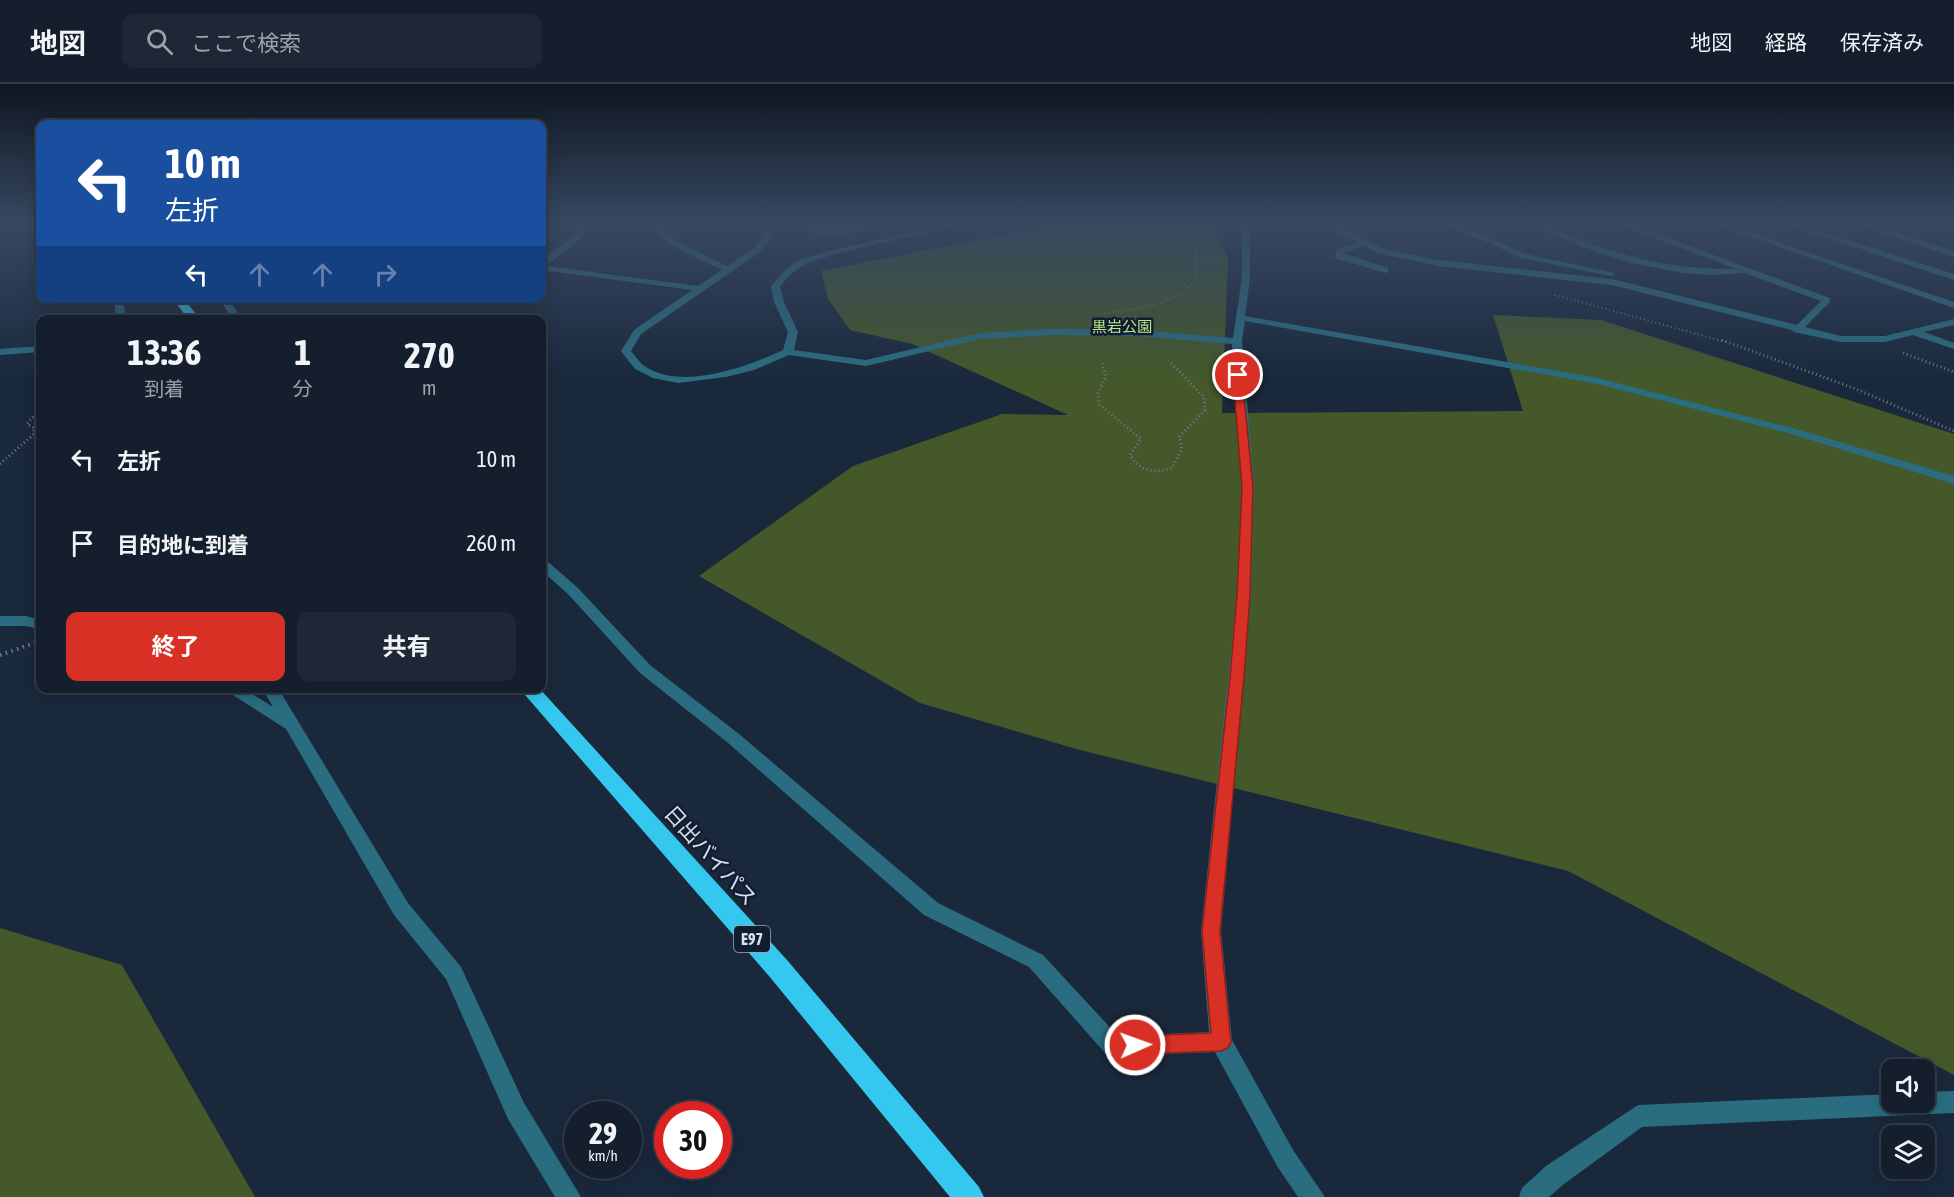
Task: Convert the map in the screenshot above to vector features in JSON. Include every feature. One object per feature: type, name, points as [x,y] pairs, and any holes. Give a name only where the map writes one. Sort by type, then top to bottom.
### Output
[{"type":"highway","points":[[181,303],[192,315]]},
{"type":"highway","name":"日出バイパス","points":[[532,693],[778,968],[969,1197]]},
{"type":"street","points":[[611,276],[701,289]]},
{"type":"street","points":[[720,276],[637,332],[626,351],[632,364],[657,375],[687,380],[734,374],[762,366],[789,352],[866,363],[980,336],[1052,332],[1139,333],[1237,341]]},
{"type":"street","points":[[784,276],[775,286],[779,302],[793,332],[789,352]]},
{"type":"street","points":[[1245,276],[1237,341],[1248,488],[1244,595],[1211,931],[1221,1042],[1285,1158],[1313,1197]]},
{"type":"street","points":[[1557,276],[1612,282],[1797,330],[1841,339],[1885,339],[1954,322]]},
{"type":"street","points":[[1627,276],[1672,288],[1684,300]]},
{"type":"street","points":[[1758,276],[1827,300],[1797,330]]},
{"type":"street","points":[[1869,276],[1954,305]]},
{"type":"street","points":[[225,303],[235,315]]},
{"type":"street","points":[[1241,318],[1598,381],[1792,431],[1954,480]]},
{"type":"street","points":[[1914,332],[1954,346]]},
{"type":"street","points":[[0,352],[36,349]]},
{"type":"street","points":[[546,567],[573,591],[645,669],[733,738],[931,909],[1036,961],[1113,1046],[1221,1042]]},
{"type":"street","points":[[0,621],[26,621],[36,624]]},
{"type":"street","points":[[238,693],[292,725]]},
{"type":"street","points":[[273,693],[401,909],[454,974],[516,1111],[569,1197]]},
{"type":"street","points":[[1531,1197],[1555,1175],[1638,1116],[1954,1102]]},
{"type":"path","points":[[1091,316],[1165,301],[1190,288],[1196,276]]},
{"type":"path","points":[[1552,294],[1735,342],[1905,408],[1954,431]]},
{"type":"path","points":[[1865,339],[1954,372]]},
{"type":"path","points":[[1102,363],[1106,376],[1098,393],[1099,404],[1141,439],[1130,455],[1133,462],[1141,468],[1158,473],[1172,468],[1182,449],[1179,437],[1205,410],[1204,397],[1169,361]]},
{"type":"path","points":[[0,464],[34,434],[34,428],[27,424],[27,421],[36,413]]},
{"type":"path","points":[[0,655],[36,642]]},
{"type":"green space","name":"黒岩公園","points":[[822,276],[1227,276],[1222,413],[1523,411],[1493,315],[1601,320],[1954,434],[1954,1075],[1935,1065],[1935,1059],[1924,1059],[1568,871],[1080,750],[920,703],[699,576],[853,466],[1002,414],[1068,415],[912,344],[850,330],[828,299]]},
{"type":"green space","points":[[0,928],[122,965],[255,1197],[0,1197]]},
{"type":"route","points":[[1135,1045],[1221,1042],[1211,931],[1244,595],[1248,488],[1238,375]]}]
